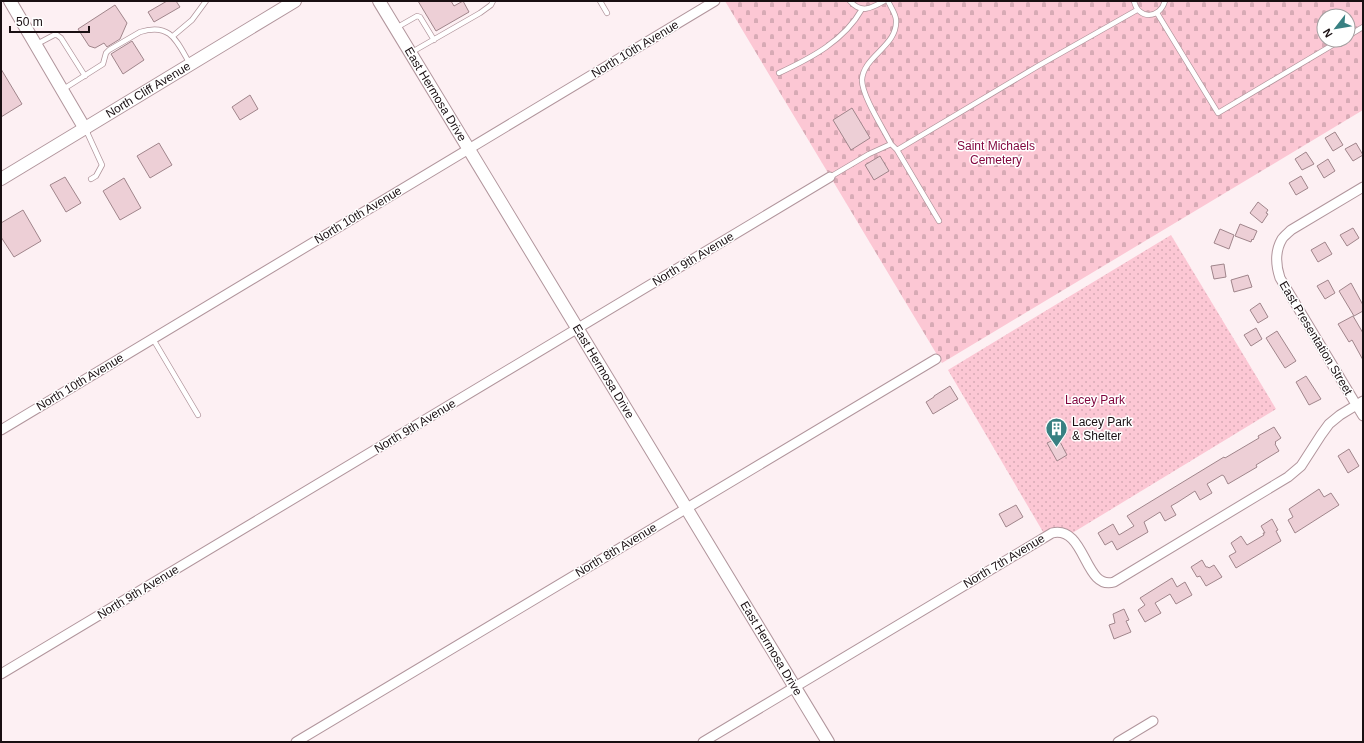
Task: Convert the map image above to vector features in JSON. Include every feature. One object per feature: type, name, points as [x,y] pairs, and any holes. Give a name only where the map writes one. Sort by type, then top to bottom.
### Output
[{"type":"street","points":[[10,1],[85,129]]},
{"type":"street","name":"North Cliff Avenue","points":[[1,179],[295,1]]},
{"type":"street","name":"East Hermosa Drive","points":[[379,1],[828,742]]},
{"type":"street","name":"North 10th Avenue","points":[[1,430],[715,1]]},
{"type":"street","name":"North 9th Avenue","points":[[1,674],[830,177]]},
{"type":"street","name":"East Presentation Street","points":[[1363,187],[1291,230],[1282,239],[1276,267],[1280,278],[1360,403],[1363,416]]},
{"type":"street","name":"North 8th Avenue","points":[[296,742],[936,358]]},
{"type":"street","name":"North 7th Avenue","points":[[703,742],[1052,533],[1057,532],[1069,535],[1099,580],[1110,583],[1114,582],[1288,477],[1301,466],[1320,435],[1329,424],[1340,415],[1360,403]]},
{"type":"street","points":[[1118,742],[1153,721]]},
{"type":"lane","points":[[173,36],[192,20],[206,1]]},
{"type":"lane","points":[[410,53],[480,13],[491,5],[493,1]]},
{"type":"lane","points":[[600,1],[607,13]]},
{"type":"lane","points":[[850,1],[856,8],[862,9],[874,7],[884,1]]},
{"type":"lane","points":[[888,1],[897,19],[894,32],[888,43],[877,54],[867,68],[862,79],[864,93],[891,144],[898,150],[939,221]]},
{"type":"lane","points":[[1134,1],[1137,10],[1146,15],[1156,13],[1163,6],[1164,1]]},
{"type":"lane","points":[[779,74],[810,58],[827,47],[847,30],[862,9]]},
{"type":"lane","points":[[898,150],[1137,10]]},
{"type":"lane","points":[[1156,13],[1218,113],[1328,48]]},
{"type":"lane","points":[[396,28],[417,16],[420,17],[434,40]]},
{"type":"lane","points":[[62,90],[104,64],[106,53],[109,50],[140,32],[152,29],[159,29],[173,36],[190,65]]},
{"type":"lane","points":[[36,45],[54,35],[57,35],[61,38],[85,76]]},
{"type":"lane","points":[[85,129],[102,165],[96,176],[91,179]]},
{"type":"lane","points":[[830,177],[869,154],[891,144]]},
{"type":"lane","points":[[153,339],[198,415]]},
{"type":"green space","name":"Saint Michaels Cemetery","points":[[725,1],[1363,1],[1363,110],[942,363]]},
{"type":"green space","name":"Lacey Park","points":[[1171,235],[1276,409],[1069,535],[1046,537],[948,370]]},
{"type":"building","points":[[167,1],[176,1],[180,7],[154,22],[148,12]]},
{"type":"building","points":[[418,1],[451,1],[454,6],[463,1],[469,12],[436,31]]},
{"type":"building","points":[[115,5],[127,23],[120,39],[107,47],[104,43],[95,48],[89,46],[78,29]]},
{"type":"building","points":[[132,41],[144,60],[123,74],[111,54]]},
{"type":"building","points":[[1,69],[22,104],[1,117]]},
{"type":"building","points":[[250,95],[258,109],[240,120],[232,107]]},
{"type":"building","points":[[852,108],[870,138],[851,150],[833,120]]},
{"type":"building","points":[[1335,132],[1343,145],[1333,151],[1325,138]]},
{"type":"building","points":[[159,143],[172,165],[150,178],[137,156]]},
{"type":"building","points":[[1356,143],[1363,155],[1353,161],[1345,149]]},
{"type":"building","points":[[1306,152],[1314,164],[1302,170],[1295,159]]},
{"type":"building","points":[[880,156],[889,171],[874,180],[865,165]]},
{"type":"building","points":[[1328,159],[1335,171],[1324,178],[1317,166]]},
{"type":"building","points":[[1301,176],[1308,188],[1296,195],[1289,183]]},
{"type":"building","points":[[65,177],[81,203],[66,212],[50,185]]},
{"type":"building","points":[[124,178],[141,208],[120,220],[103,191]]},
{"type":"building","points":[[1258,202],[1268,210],[1266,213],[1268,214],[1262,223],[1250,213]]},
{"type":"building","points":[[23,210],[41,241],[14,257],[1,237],[1,223]]},
{"type":"building","points":[[1240,224],[1257,231],[1251,242],[1235,236]]},
{"type":"building","points":[[1353,228],[1359,238],[1347,246],[1340,235]]},
{"type":"building","points":[[1220,229],[1234,235],[1229,249],[1214,243]]},
{"type":"building","points":[[1325,242],[1332,254],[1318,262],[1311,250]]},
{"type":"building","points":[[1224,264],[1226,277],[1214,279],[1211,266]]},
{"type":"building","points":[[1248,275],[1252,287],[1234,292],[1231,280]]},
{"type":"building","points":[[1328,280],[1335,293],[1325,299],[1317,286]]},
{"type":"building","points":[[1351,283],[1363,305],[1363,311],[1354,316],[1339,291]]},
{"type":"building","points":[[1260,303],[1268,317],[1258,323],[1250,310]]},
{"type":"building","points":[[1353,316],[1363,333],[1363,360],[1352,340],[1349,342],[1338,324]]},
{"type":"building","points":[[1256,328],[1262,339],[1251,346],[1244,335]]},
{"type":"building","points":[[1277,331],[1296,361],[1285,368],[1266,338]]},
{"type":"building","points":[[1306,376],[1321,399],[1309,405],[1296,382]]},
{"type":"building","points":[[950,386],[958,399],[933,414],[926,402]]},
{"type":"building","points":[[1274,427],[1281,438],[1275,442],[1279,451],[1256,465],[1257,467],[1228,484],[1222,475],[1207,484],[1212,493],[1200,500],[1195,491],[1171,506],[1176,515],[1165,521],[1160,512],[1144,522],[1148,532],[1117,550],[1112,541],[1105,545],[1098,533],[1113,524],[1119,535],[1134,526],[1127,516],[1224,457],[1225,458],[1259,438],[1258,436]]},
{"type":"building","name":"Lacey Park & Shelter","points":[[1058,438],[1067,455],[1057,461],[1047,443]]},
{"type":"building","points":[[1349,449],[1359,466],[1348,473],[1338,456]]},
{"type":"building","points":[[1319,489],[1324,497],[1331,493],[1339,505],[1295,533],[1288,520],[1293,517],[1289,509]]},
{"type":"building","points":[[1016,505],[1023,517],[1006,527],[999,514]]},
{"type":"building","points":[[1272,519],[1278,530],[1276,531],[1281,541],[1236,568],[1229,556],[1236,552],[1231,543],[1241,536],[1247,545],[1264,535],[1263,533],[1265,533],[1261,526]]},
{"type":"building","points":[[1202,560],[1206,567],[1209,568],[1214,565],[1222,577],[1206,586],[1200,576],[1197,577],[1191,567]]},
{"type":"building","points":[[1172,578],[1177,587],[1185,582],[1192,595],[1176,604],[1170,594],[1155,603],[1161,613],[1145,622],[1138,610],[1145,605],[1140,598]]},
{"type":"building","points":[[1124,609],[1129,620],[1126,621],[1131,632],[1114,639],[1109,625],[1115,623],[1113,614]]},
{"type":"place","name":"Lacey Park & Shelter","points":[[1057,448]]}]
